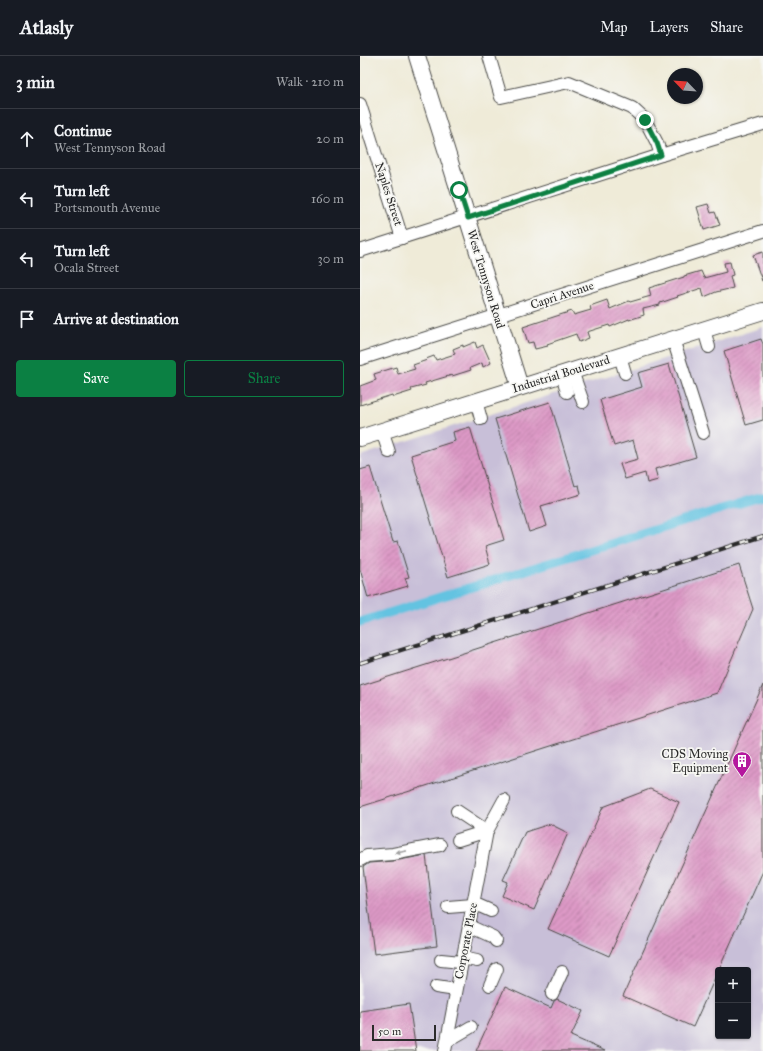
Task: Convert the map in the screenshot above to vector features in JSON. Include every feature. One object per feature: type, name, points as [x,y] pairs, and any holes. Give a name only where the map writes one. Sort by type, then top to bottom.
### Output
[{"type":"main road","name":"West Tennyson Road","points":[[417,56],[520,387]]},
{"type":"main road","name":"Industrial Boulevard","points":[[360,438],[763,311]]},
{"type":"street","points":[[488,56],[501,98],[569,82],[632,108],[645,120],[657,143],[661,155]]},
{"type":"street","name":"Naples Street","points":[[360,104],[402,238]]},
{"type":"street","points":[[360,251],[763,124]]},
{"type":"street","name":"Capri Avenue","points":[[360,359],[763,231]]},
{"type":"street","points":[[704,330],[710,347]]},
{"type":"street","points":[[673,339],[703,433]]},
{"type":"street","points":[[620,356],[625,373]]},
{"type":"street","points":[[567,372],[567,392]]},
{"type":"street","points":[[567,372],[583,402]]},
{"type":"street","points":[[476,401],[481,419]]},
{"type":"street","points":[[382,431],[388,452]]},
{"type":"street","name":"Corporate Place","points":[[446,1046],[487,831],[504,800]]},
{"type":"street","points":[[457,811],[487,831]]},
{"type":"street","points":[[458,840],[487,831]]},
{"type":"street","points":[[360,860],[367,856],[393,854],[440,845]]},
{"type":"street","points":[[448,907],[473,904],[491,911]]},
{"type":"street","points":[[440,960],[477,961]]},
{"type":"street","points":[[490,986],[497,970]]},
{"type":"street","points":[[552,994],[562,972]]},
{"type":"street","points":[[436,987],[456,990]]},
{"type":"street","points":[[446,1046],[471,1027]]},
{"type":"shaded area","points":[[763,327],[763,1051],[360,1051],[360,456]]},
{"type":"building","points":[[708,204],[711,213],[715,212],[720,225],[704,230],[697,207]]},
{"type":"building","points":[[763,252],[763,281],[762,281],[753,255]]},
{"type":"building","points":[[730,262],[733,275],[730,276],[733,288],[716,292],[704,297],[702,288],[677,296],[678,297],[660,303],[660,305],[643,309],[644,315],[629,319],[610,327],[609,325],[587,332],[589,338],[579,342],[576,334],[547,344],[548,346],[535,349],[533,342],[528,343],[523,327],[572,311],[574,315],[591,310],[590,306],[607,300],[610,309],[629,301],[651,296],[649,288],[684,276],[701,271],[704,278],[726,272],[724,263]]},
{"type":"building","points":[[761,339],[763,344],[763,420],[746,425],[724,351]]},
{"type":"building","points":[[475,342],[477,348],[483,345],[491,363],[483,367],[482,363],[470,368],[471,370],[425,383],[426,385],[411,389],[412,391],[393,397],[392,395],[360,405],[360,386],[376,380],[374,374],[396,367],[398,374],[415,369],[413,365],[427,360],[426,359],[434,356],[436,360],[455,354],[453,349]]},
{"type":"building","points":[[669,364],[696,457],[655,469],[658,480],[647,483],[645,473],[625,479],[620,464],[638,459],[633,440],[614,446],[600,400],[642,387],[638,373]]},
{"type":"building","points":[[550,402],[575,486],[579,485],[581,494],[541,506],[547,526],[529,532],[495,419]]},
{"type":"building","points":[[470,427],[504,540],[485,546],[490,564],[448,577],[411,455],[455,441],[453,432]]},
{"type":"building","points":[[370,467],[393,542],[398,541],[409,577],[405,578],[408,586],[368,598],[360,569],[360,470]]},
{"type":"building","points":[[739,565],[753,609],[717,693],[360,807],[360,686]]},
{"type":"building","name":"CDS Moving Equipment","points":[[763,685],[763,871],[720,967],[715,967],[715,978],[693,1027],[623,996]]},
{"type":"building","points":[[650,789],[679,802],[609,956],[548,929],[603,807]]},
{"type":"building","points":[[550,824],[568,833],[534,910],[502,896],[508,882],[503,880],[525,832]]},
{"type":"building","points":[[426,855],[437,946],[374,954],[363,867],[369,863],[394,861]]},
{"type":"building","points":[[505,987],[551,1008],[554,1001],[557,999],[583,1011],[571,1036],[605,1051],[476,1051]]},
{"type":"building","points":[[409,1004],[416,1051],[360,1051],[360,1011]]},
{"type":"waterway","points":[[360,622],[763,496]]},
{"type":"railway","points":[[360,663],[763,536]]},
{"type":"place","name":"CDS Moving Equipment","points":[[742,778]]},
{"type":"route","points":[[459,190],[468,218],[661,155],[657,143],[645,120]]}]
